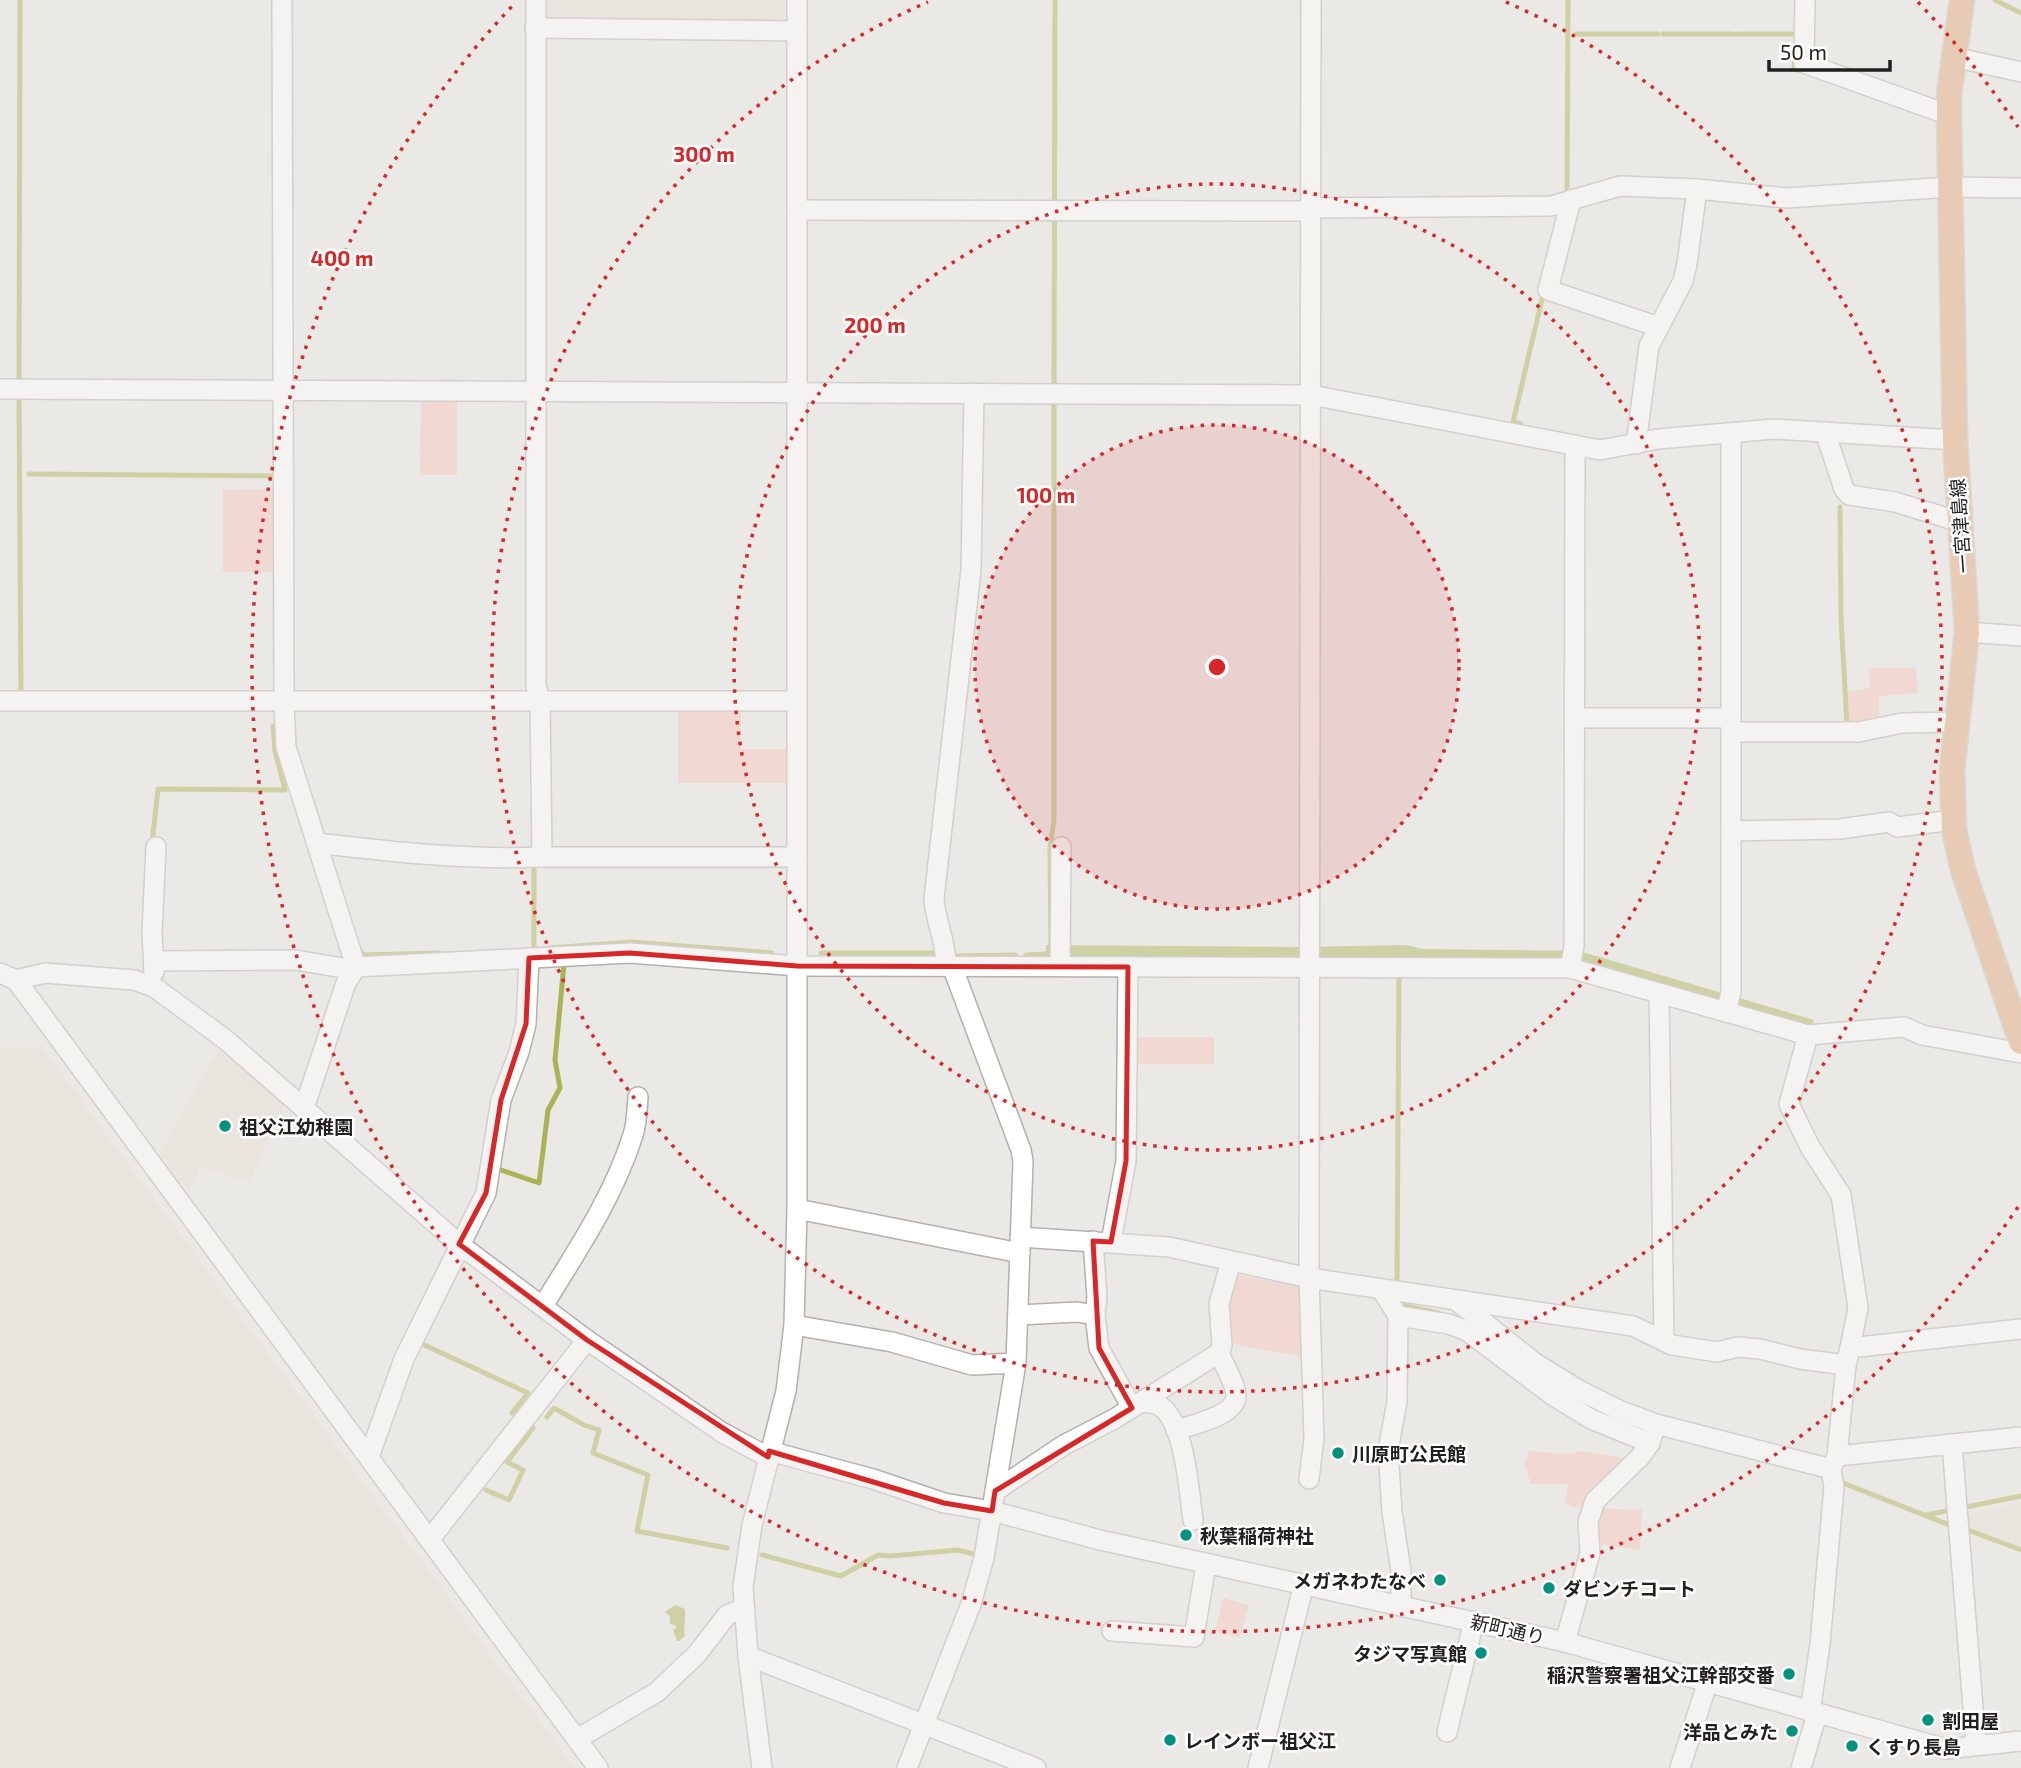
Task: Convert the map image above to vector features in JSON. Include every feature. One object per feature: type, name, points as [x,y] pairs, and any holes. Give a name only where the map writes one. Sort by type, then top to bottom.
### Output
[{"type":"main road","name":"一宮津島線","points":[[1962,0],[1949,115],[1955,440],[1967,632],[1952,770],[1954,820],[1963,870],[2021,1042]]},
{"type":"street","points":[[282,0],[286,747],[355,968],[346,983],[304,1108]]},
{"type":"street","points":[[536,0],[536,686],[540,701],[542,857]]},
{"type":"street","points":[[762,1768],[744,1608],[746,1557],[786,1391],[794,1325],[797,1209],[797,0]]},
{"type":"street","points":[[1309,1479],[1314,1439],[1309,1278],[1311,0]]},
{"type":"street","points":[[1805,0],[1804,63],[1949,115]]},
{"type":"street","points":[[535,28],[797,32]]},
{"type":"street","points":[[1954,57],[2021,72]]},
{"type":"street","points":[[797,210],[1551,206],[1620,186],[1697,189],[1786,198],[1950,187],[2021,188]]},
{"type":"street","points":[[1636,444],[1649,346],[1683,281],[1688,264],[1697,189]]},
{"type":"street","points":[[1571,200],[1548,290],[1659,327]]},
{"type":"street","points":[[0,389],[1311,395],[1600,450],[1658,439],[1774,429],[1955,440]]},
{"type":"street","points":[[907,1768],[971,1604],[984,1558],[1016,1363],[1019,1315],[1023,1161],[1021,1150],[949,966],[946,945],[935,914],[934,899],[969,597],[974,393]]},
{"type":"street","points":[[1825,432],[1844,489],[1849,495],[1895,502],[1960,522]]},
{"type":"street","points":[[1728,1004],[1731,433]]},
{"type":"street","points":[[1572,959],[1575,446]]},
{"type":"street","points":[[1967,632],[2021,636]]},
{"type":"street","points":[[0,701],[797,701]]},
{"type":"street","points":[[1574,718],[1858,732],[1902,723],[1958,722]]},
{"type":"street","points":[[1731,831],[1840,829],[1889,822],[1897,827],[1954,820]]},
{"type":"street","points":[[317,843],[447,857],[495,859],[797,857]]},
{"type":"street","points":[[8,977],[45,973],[134,980],[154,987],[152,932],[156,847]]},
{"type":"street","points":[[1060,957],[1061,847]]},
{"type":"street","points":[[155,961],[296,960],[355,968],[630,953],[797,965],[949,966],[1060,957],[1128,967],[1310,957],[1572,959],[1659,993],[1728,1004],[1808,1035],[1904,1027],[1922,1035],[2021,1053]]},
{"type":"street","points":[[369,1457],[404,1359],[486,1193],[501,1100],[526,1024],[529,958]]},
{"type":"street","points":[[1128,967],[1126,1161],[1102,1241],[1095,1315],[1099,1348],[1137,1405]]},
{"type":"street","points":[[8,977],[369,1457],[598,1768]]},
{"type":"street","name":"新町通り","points":[[154,987],[226,1040],[459,1244],[587,1340],[723,1433],[769,1454],[873,1479],[944,1503],[993,1501],[1100,1540],[1566,1642],[1947,1749],[2021,1741]]},
{"type":"street","points":[[1659,993],[1664,1341]]},
{"type":"street","points":[[1801,1768],[1813,1713],[1833,1471],[1848,1356],[1858,1308],[1841,1195],[1810,1147],[1789,1104],[1808,1035]]},
{"type":"street","points":[[543,1306],[587,1234],[610,1187],[634,1133],[638,1097]]},
{"type":"street","points":[[797,1209],[1020,1245],[1102,1241],[1170,1247],[1309,1278],[1633,1326],[1672,1345],[1717,1352],[1738,1347],[1760,1349],[1800,1359],[1848,1356],[2021,1329]]},
{"type":"street","points":[[993,1501],[1064,1445],[1137,1405],[1219,1353],[1222,1345],[1219,1304],[1231,1261]]},
{"type":"street","points":[[1381,1289],[1398,1317],[1397,1402],[1388,1450],[1392,1512],[1401,1571],[1401,1605]]},
{"type":"street","points":[[1456,1300],[1535,1363],[1653,1432]]},
{"type":"street","points":[[1019,1315],[1077,1311],[1095,1315]]},
{"type":"street","points":[[1398,1317],[1449,1324],[1467,1331],[1552,1395],[1591,1419],[1653,1432],[1745,1445],[1833,1471],[1952,1444],[2021,1437]]},
{"type":"street","points":[[794,1325],[892,1342],[972,1365],[1016,1363]]},
{"type":"street","points":[[430,1539],[587,1340]]},
{"type":"street","points":[[1176,1430],[1224,1414],[1234,1402],[1236,1394],[1219,1353]]},
{"type":"street","points":[[1137,1405],[1159,1406],[1170,1415],[1183,1453],[1193,1520]]},
{"type":"street","points":[[1566,1642],[1590,1553],[1588,1521],[1595,1501],[1640,1457],[1653,1432]]},
{"type":"street","points":[[1952,1444],[1976,1745]]},
{"type":"street","points":[[1112,1631],[1194,1637],[1206,1564]]},
{"type":"street","points":[[1258,1768],[1304,1584]]},
{"type":"street","points":[[577,1739],[657,1692],[697,1654],[727,1615],[744,1608]]},
{"type":"street","points":[[1447,1732],[1474,1621]]},
{"type":"street","points":[[748,1656],[1036,1768]]},
{"type":"street","points":[[1680,1768],[1708,1681]]},
{"type":"highlighted area","points":[[630,953],[797,966],[1128,967],[1126,1161],[1111,1242],[1093,1241],[1099,1348],[1132,1408],[995,1491],[992,1511],[944,1503],[769,1451],[768,1457],[587,1340],[459,1244],[486,1193],[501,1100],[526,1024],[529,958]]},
{"type":"shaded area","points":[[547,0],[785,0],[785,16],[775,24],[547,19]]},
{"type":"shaded area","points":[[421,397],[457,397],[457,475],[420,475]]},
{"type":"shaded area","points":[[278,489],[278,572],[223,572],[223,490]]},
{"type":"shaded area","points":[[1869,668],[1916,668],[1918,693],[1879,696],[1879,719],[1849,723],[1847,692],[1870,688]]},
{"type":"shaded area","points":[[741,708],[741,749],[786,749],[786,783],[678,783],[678,709]]},
{"type":"shaded area","points":[[1046,945],[1406,945],[1423,949],[1579,951],[1814,1020],[1811,1028],[1578,959],[1046,957]]},
{"type":"shaded area","points":[[1136,1037],[1214,1037],[1214,1064],[1137,1064]]},
{"type":"shaded area","name":"祖父江幼稚園","points":[[223,1046],[287,1099],[249,1182],[201,1166],[189,1192],[160,1153],[205,1071]]},
{"type":"shaded area","points":[[0,1047],[42,1047],[574,1768],[0,1768]]},
{"type":"shaded area","points":[[1238,1275],[1305,1288],[1304,1357],[1233,1344],[1229,1305]]},
{"type":"shaded area","points":[[1529,1451],[1566,1454],[1581,1451],[1631,1459],[1584,1509],[1565,1504],[1568,1484],[1531,1484],[1524,1463]]},
{"type":"shaded area","points":[[2021,1503],[2021,1547],[1963,1525],[1962,1515]]},
{"type":"shaded area","points":[[1598,1508],[1642,1510],[1640,1550],[1596,1543]]},
{"type":"shaded area","points":[[1223,1598],[1249,1605],[1240,1637],[1215,1631]]},
{"type":"shaded area","points":[[675,1605],[685,1609],[685,1636],[679,1641],[673,1630],[677,1627],[670,1623],[670,1616],[665,1612]]},
{"type":"waterway","points":[[19,379],[20,0]]},
{"type":"waterway","points":[[1054,389],[1055,0]]},
{"type":"waterway","points":[[1567,194],[1568,0]]},
{"type":"waterway","points":[[1995,0],[2021,13]]},
{"type":"waterway","points":[[1576,34],[1658,34]]},
{"type":"waterway","points":[[1663,34],[1733,34]]},
{"type":"waterway","points":[[1737,34],[1796,34]]},
{"type":"waterway","points":[[1795,57],[1794,69],[1804,71]]},
{"type":"waterway","points":[[1521,424],[1513,422],[1544,291]]},
{"type":"waterway","points":[[19,397],[21,696]]},
{"type":"waterway","points":[[1051,952],[1050,848],[1054,820],[1054,399]]},
{"type":"waterway","points":[[29,474],[276,476]]},
{"type":"waterway","points":[[1840,507],[1841,619],[1847,724]]},
{"type":"waterway","points":[[152,843],[158,789],[285,790],[275,751],[273,726]]},
{"type":"waterway","points":[[534,865],[534,949]]},
{"type":"waterway","points":[[549,948],[632,942],[772,953]]},
{"type":"waterway","points":[[359,951],[365,955],[439,953]]},
{"type":"waterway","points":[[1026,955],[1050,952]]},
{"type":"waterway","points":[[821,953],[935,953]]},
{"type":"waterway","points":[[956,956],[1015,955]]},
{"type":"waterway","points":[[498,1169],[539,1183],[548,1110],[560,1088],[555,1060],[564,964]]},
{"type":"waterway","points":[[1397,1282],[1399,974]]},
{"type":"waterway","points":[[1400,1298],[1406,1306],[1438,1313]]},
{"type":"waterway","points":[[420,1343],[528,1393],[512,1413]]},
{"type":"waterway","points":[[1581,1402],[1610,1417]]},
{"type":"waterway","points":[[547,1417],[554,1408],[599,1430],[593,1453],[648,1475],[637,1531],[727,1548]]},
{"type":"waterway","points":[[486,1490],[509,1500],[523,1470],[507,1462],[533,1428]]},
{"type":"waterway","points":[[1838,1481],[1956,1526]]},
{"type":"waterway","points":[[1926,1515],[2021,1496]]},
{"type":"waterway","points":[[1965,1529],[2021,1550]]},
{"type":"waterway","points":[[762,1555],[841,1576],[878,1555],[957,1550],[978,1555]]},
{"type":"place","name":"祖父江幼稚園","points":[[225,1126]]},
{"type":"place","name":"川原町公民館","points":[[1338,1453]]},
{"type":"place","name":"秋葉稲荷神社","points":[[1186,1535]]},
{"type":"place","name":"メガネわたなべ","points":[[1440,1580]]},
{"type":"place","name":"ダビンチコート","points":[[1549,1588]]},
{"type":"place","name":"タジマ写真館","points":[[1481,1653]]},
{"type":"place","name":"稲沢警察署祖父江幹部交番","points":[[1789,1674]]},
{"type":"place","name":"割田屋","points":[[1928,1720]]},
{"type":"place","name":"洋品とみた","points":[[1792,1731]]},
{"type":"place","name":"レインボー祖父江","points":[[1170,1740]]},
{"type":"place","name":"くすり長島","points":[[1852,1746]]}]
